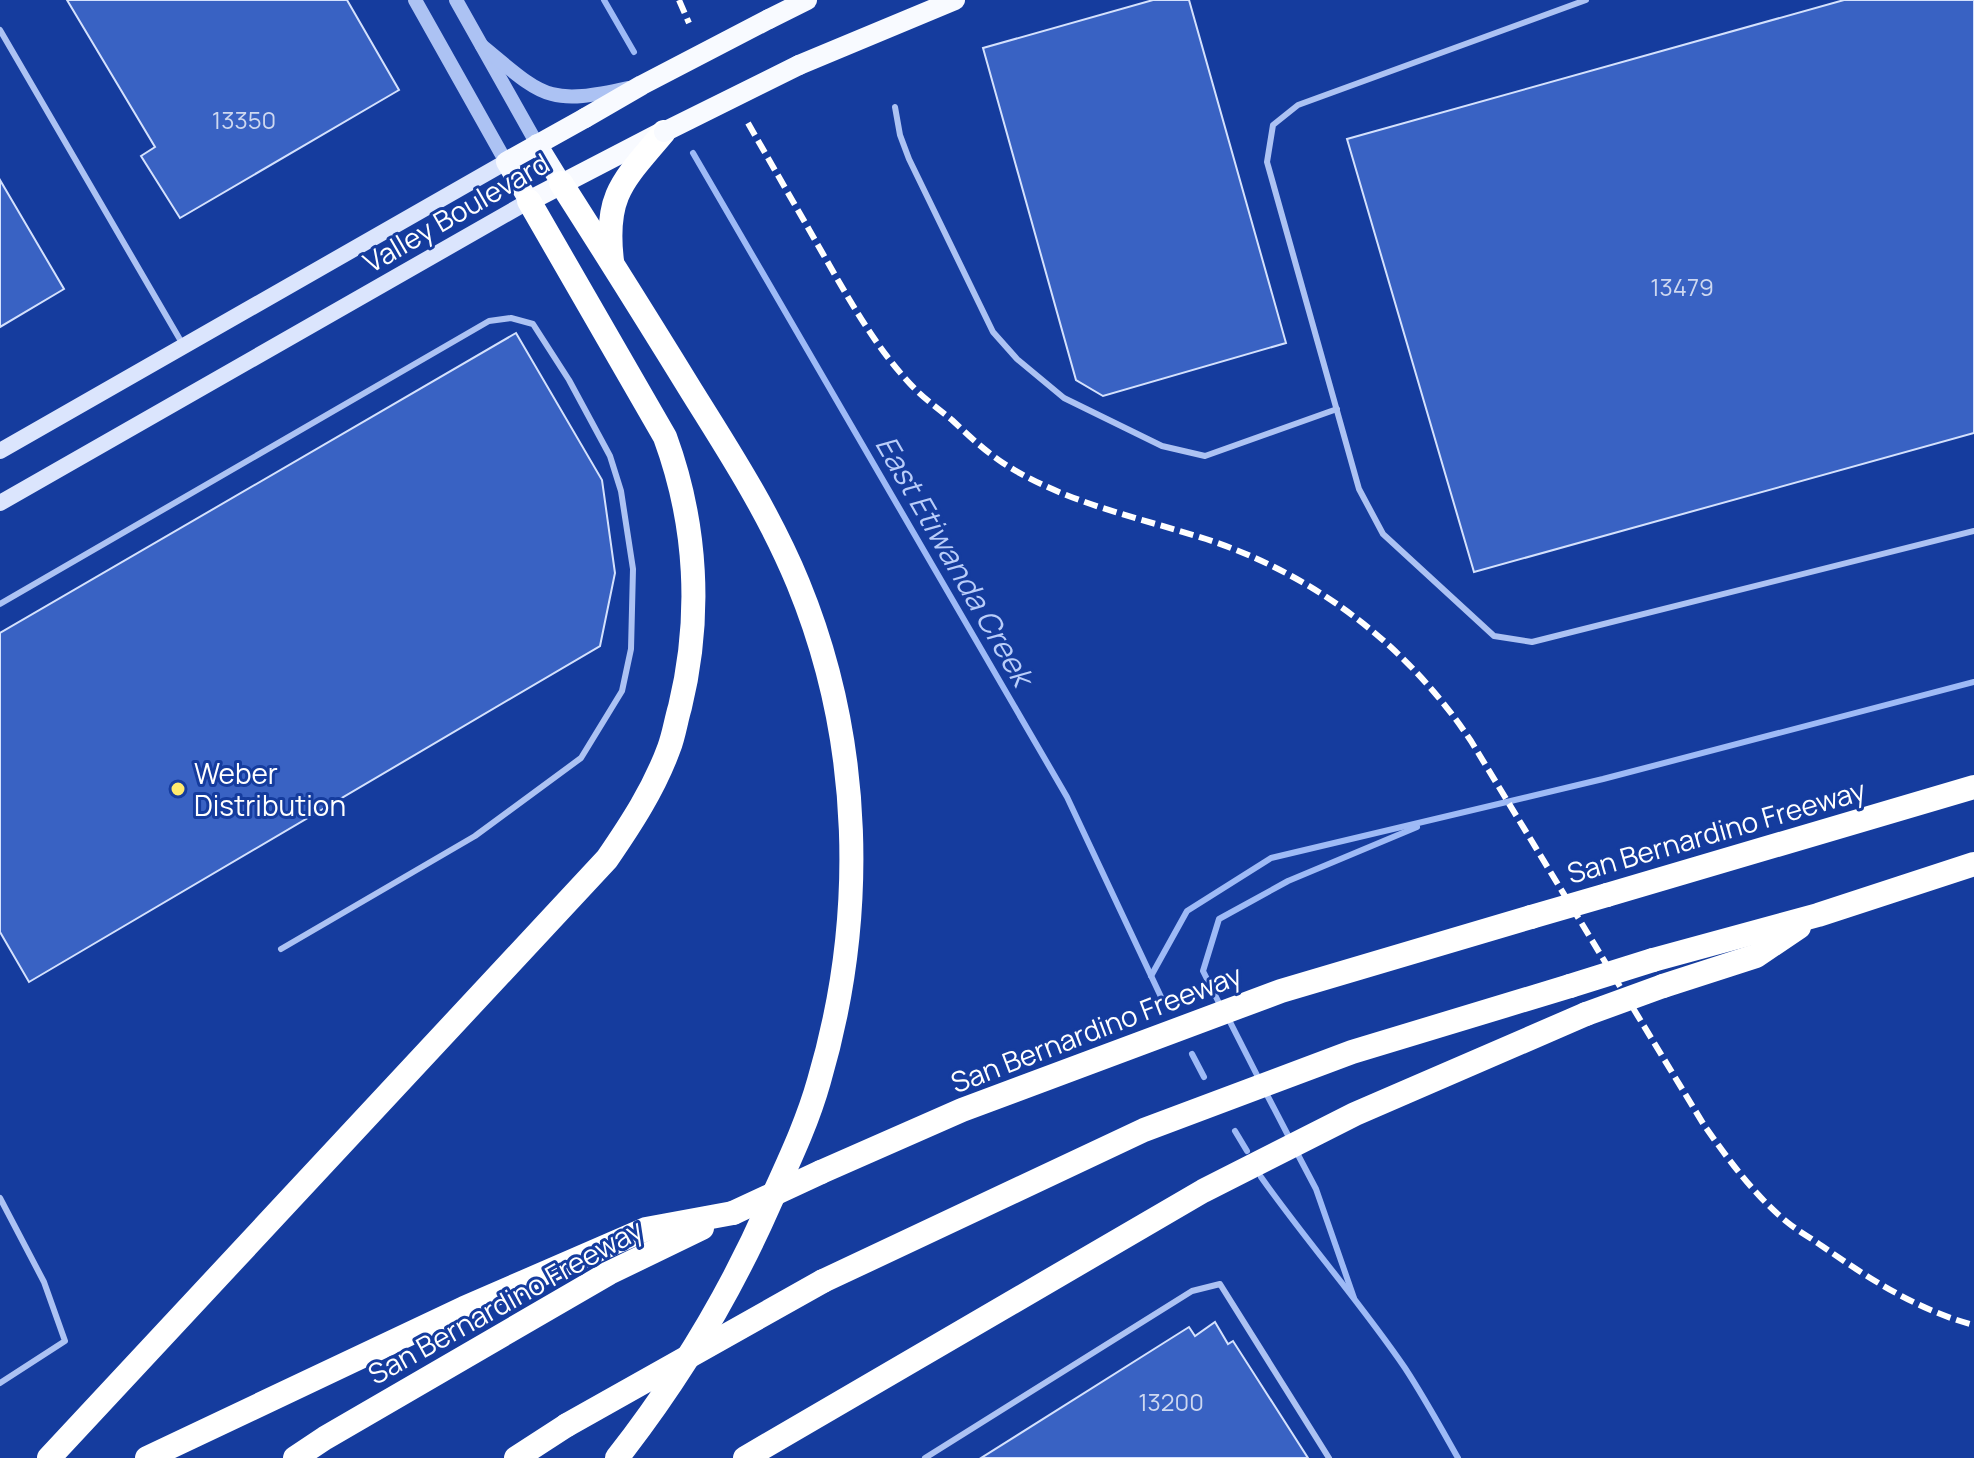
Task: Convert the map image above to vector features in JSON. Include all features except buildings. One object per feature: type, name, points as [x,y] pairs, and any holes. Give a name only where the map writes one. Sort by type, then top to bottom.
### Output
[{"type":"highway","points":[[612,263],[608,232],[614,198],[622,182],[664,132]]},
{"type":"highway","points":[[561,183],[751,488],[798,583],[821,652],[842,744],[849,785],[853,862],[843,972],[819,1081],[795,1147],[728,1292],[645,1422],[617,1458]]},
{"type":"highway","points":[[49,1458],[607,859],[641,809],[670,747],[686,682],[694,628],[691,537],[678,472],[659,428],[529,201]]},
{"type":"highway","name":"San Bernardino Freeway","points":[[295,1458],[609,1273],[821,1172],[962,1110],[1281,991],[1974,787]]},
{"type":"highway","points":[[516,1458],[567,1425],[823,1281],[1144,1130],[1352,1052],[1653,960],[1818,915],[1974,864]]},
{"type":"highway","points":[[745,1458],[1203,1191],[1355,1114],[1586,1014],[1756,956],[1818,915]]},
{"type":"highway","points":[[147,1458],[464,1308],[646,1229],[733,1213]]},
{"type":"main road","name":"Valley Boulevard","points":[[0,451],[642,85],[807,0]]},
{"type":"main road","name":"Valley Boulevard","points":[[0,503],[561,183],[799,65],[955,0]]},
{"type":"main road","points":[[537,144],[561,183]]},
{"type":"main road","points":[[506,162],[529,201]]},
{"type":"street","points":[[415,0],[506,162]]},
{"type":"street","points":[[456,0],[537,144]]},
{"type":"street","points":[[482,46],[531,87],[553,96],[574,98],[642,85]]},
{"type":"lane","points":[[1586,0],[1298,105],[1273,125],[1267,162],[1359,489],[1383,534],[1494,636],[1532,642],[1974,531]]},
{"type":"lane","points":[[0,30],[184,346]]},
{"type":"lane","points":[[895,107],[900,135],[909,159],[993,332],[1017,359],[1064,398],[1162,446],[1205,456],[1337,409]]},
{"type":"lane","points":[[0,604],[489,321],[511,318],[533,324],[569,380],[610,456],[621,491],[633,569],[631,649],[622,691],[581,758],[475,836],[281,949]]},
{"type":"lane","points":[[0,1198],[44,1282],[65,1341],[0,1383]]},
{"type":"lane","points":[[925,1458],[1192,1291],[1220,1284],[1329,1458]]},
{"type":"waterway","name":"East Etiwanda Creek","points":[[604,0],[634,52]]},
{"type":"waterway","name":"East Etiwanda Creek","points":[[693,153],[1067,797],[1162,999]]},
{"type":"waterway","points":[[1151,976],[1187,911],[1271,858],[1603,779],[1974,682]]},
{"type":"waterway","points":[[1221,1007],[1203,971],[1219,919],[1288,881],[1417,827]]},
{"type":"waterway","points":[[1227,1016],[1260,1081]]},
{"type":"waterway","name":"East Etiwanda Creek","points":[[1192,1054],[1204,1077]]},
{"type":"waterway","points":[[1265,1091],[1291,1141]]},
{"type":"waterway","name":"East Etiwanda Creek","points":[[1235,1131],[1247,1151]]},
{"type":"waterway","points":[[1296,1151],[1316,1189],[1354,1298]]},
{"type":"waterway","name":"East Etiwanda Creek","points":[[1261,1177],[1405,1368],[1458,1458]]},
{"type":"railway","points":[[679,0],[689,23]]},
{"type":"railway","points":[[748,123],[876,342],[915,389],[983,448],[1003,463],[1051,489],[1102,508],[1206,539],[1284,572],[1321,593],[1388,644],[1446,706],[1471,741],[1704,1125],[1732,1164],[1775,1211],[1839,1258],[1914,1302],[1974,1325]]},
{"type":"place","name":"Weber Distribution","points":[[178,789]]}]
